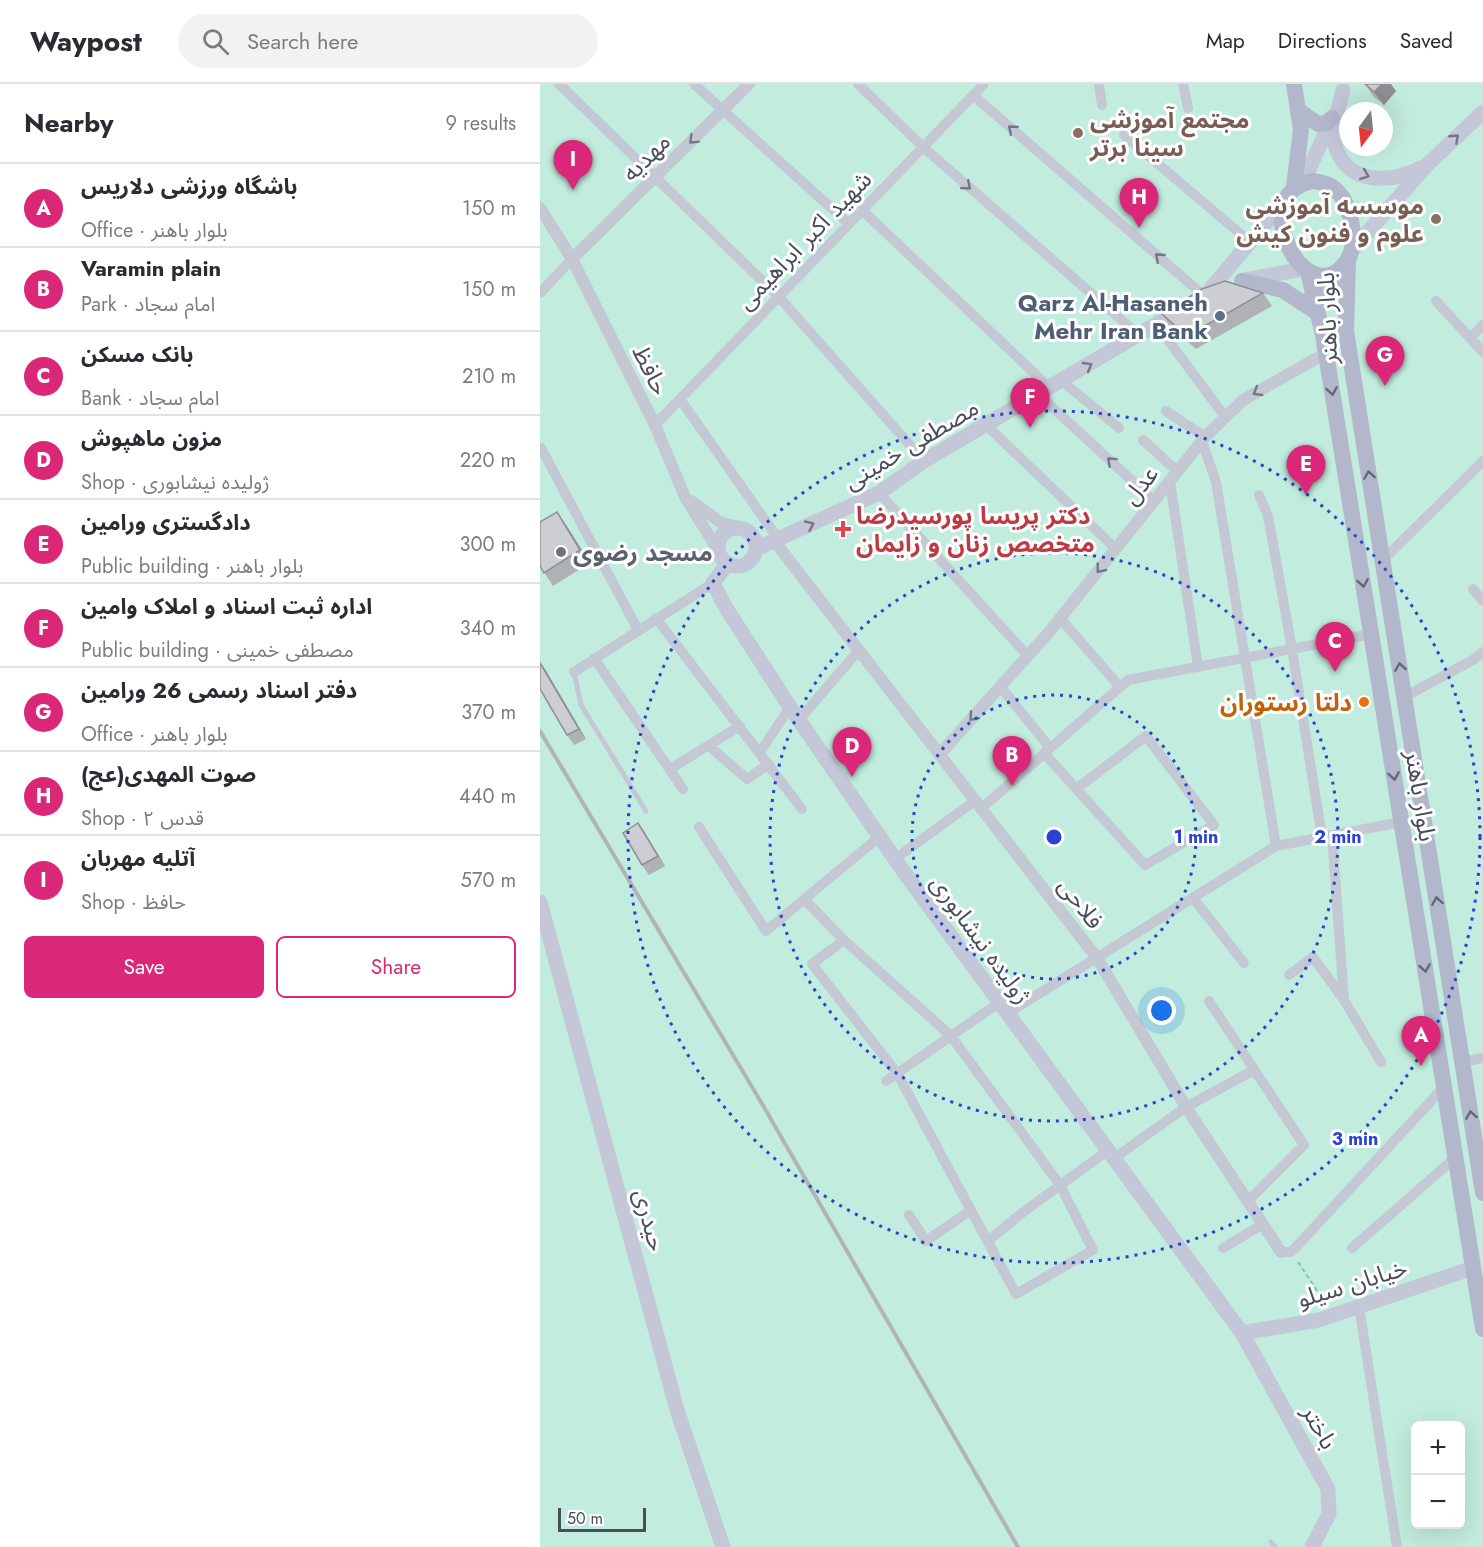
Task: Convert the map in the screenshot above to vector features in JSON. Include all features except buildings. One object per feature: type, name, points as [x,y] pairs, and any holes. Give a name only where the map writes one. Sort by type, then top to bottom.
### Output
[{"type":"main road","points":[[1294,84],[1301,130],[1299,185]]},
{"type":"main road","points":[[1205,294],[1299,185],[1332,118],[1344,87]]},
{"type":"main road","points":[[1344,87],[1334,127],[1335,144],[1341,158],[1352,170],[1365,177],[1381,180],[1410,174],[1427,165]]},
{"type":"main road","points":[[1298,110],[1309,119],[1322,125],[1332,118]]},
{"type":"main road","points":[[1283,203],[1282,219],[1289,248],[1296,262],[1306,270],[1323,275],[1333,272],[1427,165],[1483,112]]},
{"type":"main road","points":[[1299,185],[1323,182],[1338,192],[1348,214],[1350,254]]},
{"type":"main road","name":"بلوار باهنر","points":[[1350,254],[1346,295],[1346,330],[1483,1193]]},
{"type":"main road","points":[[1205,294],[1242,281],[1306,270]]},
{"type":"main road","name":"بلوار باهنر","points":[[1306,270],[1326,353],[1483,1329]]},
{"type":"main road","points":[[1242,281],[1283,290],[1316,312]]},
{"type":"main road","points":[[1312,295],[1318,290],[1333,287],[1346,295]]},
{"type":"main road","name":"مصطفی خمینی","points":[[756,549],[879,493],[924,461],[1140,336],[1205,294]]},
{"type":"main road","points":[[713,583],[724,558],[722,536],[736,527],[749,531],[754,536],[756,549],[746,563],[734,565],[724,558]]},
{"type":"main road","name":"ژولیده نیشابوری","points":[[713,583],[726,608],[879,837],[1242,1333]]},
{"type":"main road","name":"حیدری","points":[[540,902],[544,937],[677,1410],[723,1547]]},
{"type":"main road","name":"خیابان سیلو","points":[[1242,1333],[1334,1315],[1473,1268]]},
{"type":"main road","name":"باختر","points":[[1242,1333],[1328,1489],[1329,1514],[1312,1547]]},
{"type":"street","points":[[559,84],[779,297],[924,461]]},
{"type":"street","points":[[694,84],[849,224]]},
{"type":"street","name":"مهدیه","points":[[572,259],[749,84]]},
{"type":"street","points":[[858,84],[923,147],[1140,336]]},
{"type":"street","name":"شهید اکبر ابراهیمی","points":[[655,425],[984,84]]},
{"type":"street","points":[[1099,84],[1102,105]]},
{"type":"street","points":[[1183,84],[1188,108]]},
{"type":"street","points":[[973,95],[1205,294]]},
{"type":"street","points":[[1124,135],[1250,242]]},
{"type":"street","name":"حافظ","points":[[540,208],[572,259],[655,425],[685,497],[724,558]]},
{"type":"street","points":[[862,210],[1050,388],[1154,501]]},
{"type":"street","points":[[540,293],[572,259]]},
{"type":"street","points":[[1436,301],[1483,351]]},
{"type":"street","points":[[1157,325],[1220,410]]},
{"type":"street","points":[[1470,338],[1483,325]]},
{"type":"street","name":"عدل","points":[[940,754],[1060,618],[1204,439],[1244,400],[1326,353]]},
{"type":"street","points":[[1050,388],[1119,428]]},
{"type":"street","points":[[680,399],[777,541]]},
{"type":"street","points":[[1166,411],[1204,439],[1216,482],[1276,846]]},
{"type":"street","points":[[986,425],[1116,549]]},
{"type":"street","points":[[1143,440],[1178,472]]},
{"type":"street","points":[[541,448],[638,630]]},
{"type":"street","points":[[1383,560],[1483,461]]},
{"type":"street","points":[[1170,482],[1198,667]]},
{"type":"street","points":[[879,493],[1028,656]]},
{"type":"street","points":[[1260,495],[1268,516],[1327,836],[1344,1000]]},
{"type":"street","points":[[685,497],[720,522],[736,527]]},
{"type":"street","name":"فلاحی","points":[[777,541],[1096,958],[1186,1107],[1263,1224],[1286,1252]]},
{"type":"street","points":[[574,672],[713,583]]},
{"type":"street","points":[[1473,589],[1483,601]]},
{"type":"street","points":[[656,618],[802,809]]},
{"type":"street","points":[[1060,618],[1120,687]]},
{"type":"street","points":[[895,859],[979,804],[1047,751],[1128,680],[1371,634]]},
{"type":"street","points":[[760,752],[795,713],[859,650]]},
{"type":"street","points":[[1404,697],[1473,660],[1483,652]]},
{"type":"street","points":[[594,658],[683,789]]},
{"type":"street","points":[[1000,686],[1076,789],[1145,865],[1214,825],[1146,736],[1076,789]]},
{"type":"street","points":[[670,769],[740,726]]},
{"type":"street","points":[[708,746],[747,779],[769,764]]},
{"type":"street","points":[[886,1081],[951,1036],[1096,958],[1276,846],[1401,822]]},
{"type":"street","points":[[699,827],[766,931],[806,901],[879,837]]},
{"type":"street","points":[[1193,898],[1244,963]]},
{"type":"street","points":[[806,901],[844,940],[951,1036],[1060,1185],[1093,1250],[1016,1294],[897,1073],[812,964],[844,940]]},
{"type":"street","points":[[1289,975],[1313,957],[1344,1000],[1381,1062]]},
{"type":"street","points":[[1209,1001],[1304,1145],[1248,1201]]},
{"type":"street","points":[[1462,1062],[1483,1058]]},
{"type":"street","points":[[988,1241],[1060,1185],[1186,1107],[1254,1070]]},
{"type":"street","points":[[1286,1252],[1444,1087]]},
{"type":"street","points":[[1352,1248],[1456,1157]]},
{"type":"street","points":[[909,1215],[926,1241],[971,1210]]},
{"type":"street","points":[[1222,1248],[1263,1224]]},
{"type":"street","points":[[1359,1307],[1397,1547]]},
{"type":"lane","points":[[574,672],[581,705],[646,811]]},
{"type":"path","points":[[1286,1252],[1334,1315]]},
{"type":"green space","points":[[540,84],[1483,84],[1483,1547],[540,1547]]},
{"type":"railway","points":[[540,731],[761,1102],[1018,1547]]},
{"type":"place","name":"مجتمع آموزشی سینا برتر","points":[[1078,133]]},
{"type":"place","name":"آتلیه مهربان","points":[[573,190]]},
{"type":"place","name":"موسسه آموزشی علوم و فنون کیش","points":[[1436,219]]},
{"type":"place","name":"صوت المهدی(عج)","points":[[1139,228]]},
{"type":"place","name":"Qarz Al-Hasaneh Mehr Iran Bank","points":[[1220,316]]},
{"type":"place","name":"دفتر اسناد رسمی 26 ورامین","points":[[1385,386]]},
{"type":"place","name":"اداره ثبت اسناد و املاک وامین","points":[[1030,428]]},
{"type":"place","name":"دادگستری ورامین","points":[[1306,495]]},
{"type":"place","name":"دکتر پریسا پورسیدرضا متخصص زنان و زایمان","points":[[843,529]]},
{"type":"place","name":"مسجد رضوی","points":[[561,552]]},
{"type":"place","name":"بانک مسکن","points":[[1335,672]]},
{"type":"place","name":"دلتا رستوران","points":[[1364,702]]},
{"type":"place","name":"مزون ماهپوش","points":[[852,777]]},
{"type":"place","name":"Varamin plain","points":[[1012,786]]},
{"type":"place","name":"باشگاه ورزشی دلاریس","points":[[1421,1066]]}]
